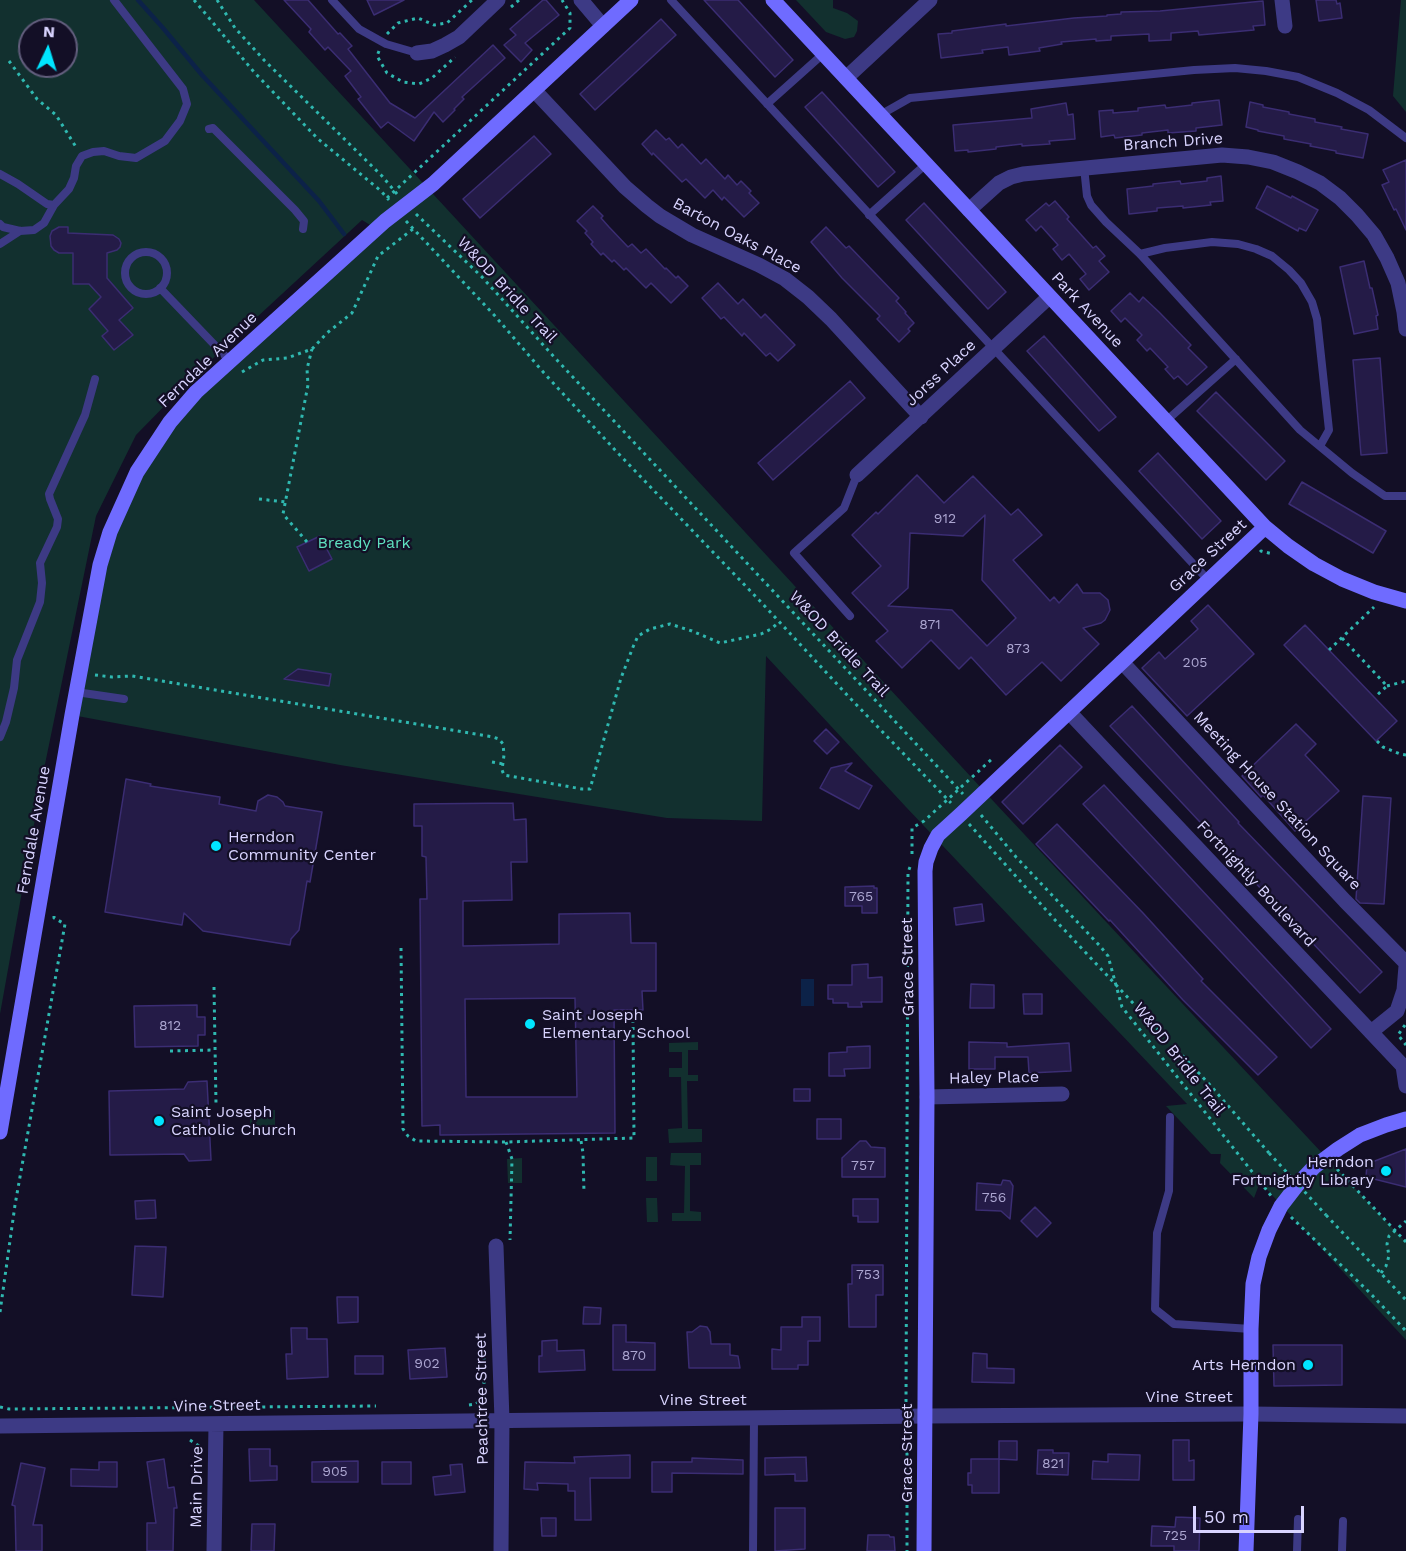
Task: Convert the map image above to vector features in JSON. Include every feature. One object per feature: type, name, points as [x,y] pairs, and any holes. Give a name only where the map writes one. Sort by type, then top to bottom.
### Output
[{"type":"street","points":[[417,53],[432,51],[459,37],[498,0]]},
{"type":"street","points":[[581,0],[603,26]]},
{"type":"street","name":"Ferndale Avenue","points":[[0,1132],[84,693],[100,565],[110,532],[128,489],[170,422],[196,392],[236,367],[349,253],[385,221],[433,184],[631,0]]},
{"type":"street","name":"Park Avenue","points":[[773,0],[1265,527],[1305,558],[1342,579],[1374,592],[1406,601]]},
{"type":"street","points":[[846,78],[930,0]]},
{"type":"street","points":[[1282,0],[1285,26]]},
{"type":"street","name":"Barton Oaks Place","points":[[534,90],[626,188],[660,216],[692,235],[785,279],[808,297],[921,417]]},
{"type":"street","name":"Branch Drive","points":[[969,210],[999,183],[1011,177],[1084,167],[1222,155],[1273,162],[1320,183],[1358,215],[1374,235],[1398,283],[1406,329]]},
{"type":"street","name":"Jorss Place","points":[[857,476],[1049,297]]},
{"type":"street","name":"Grace Street","points":[[924,1551],[926,862],[938,836],[1265,527]]},
{"type":"street","name":"Meeting House Station Square","points":[[1122,662],[1406,964]]},
{"type":"street","name":"Fortnightly Boulevard","points":[[1069,712],[1403,1066],[1406,1086]]},
{"type":"street","points":[[1371,1032],[1397,1011],[1404,990],[1406,964]]},
{"type":"street","name":"Haley Place","points":[[927,1097],[1062,1094]]},
{"type":"street","points":[[1246,1551],[1253,1284],[1259,1257],[1269,1230],[1281,1206],[1314,1167],[1360,1135],[1406,1119]]},
{"type":"street","name":"Peachtree Street","points":[[501,1551],[503,1246]]},
{"type":"street","name":"Vine Street","points":[[0,1426],[754,1418],[907,1409],[926,1416],[1251,1414],[1406,1416]]},
{"type":"street","name":"Main Drive","points":[[214,1551],[216,1424]]},
{"type":"lane","points":[[0,224],[3,227],[20,231],[40,227],[69,189],[76,165],[82,156],[104,151],[136,158],[165,141],[180,121],[187,105],[183,89],[114,0]]},
{"type":"lane","points":[[332,0],[359,30],[386,44],[417,53]]},
{"type":"lane","points":[[671,0],[1209,581]]},
{"type":"lane","points":[[768,104],[823,54]]},
{"type":"lane","points":[[880,115],[910,98],[1235,68],[1298,77],[1337,93],[1369,110],[1406,138]]},
{"type":"lane","points":[[209,129],[213,128],[288,202],[304,220],[303,229]]},
{"type":"lane","points":[[869,215],[926,164]]},
{"type":"lane","points":[[1084,167],[1087,196],[1091,205],[1140,254],[1300,429],[1352,473],[1385,496],[1406,496]]},
{"type":"lane","points":[[0,174],[46,204],[54,206]]},
{"type":"lane","points":[[0,244],[20,231]]},
{"type":"lane","points":[[1140,254],[1164,248],[1212,242],[1238,244],[1272,255],[1302,283],[1312,302],[1317,319],[1329,430],[1320,446]]},
{"type":"lane","points":[[147,252],[159,257],[166,269],[164,283],[160,288],[148,294],[135,291],[126,281],[124,274],[128,261],[133,256],[147,252]]},
{"type":"lane","points":[[160,288],[236,367]]},
{"type":"lane","points":[[1166,421],[1236,359]]},
{"type":"lane","points":[[0,737],[14,688],[17,660],[40,602],[42,583],[40,563],[57,527],[58,519],[49,494],[85,415],[95,379]]},
{"type":"lane","points":[[850,616],[794,553],[844,508],[857,476]]},
{"type":"lane","points":[[84,693],[124,699]]},
{"type":"lane","points":[[1170,1117],[1169,1191],[1157,1233],[1155,1309],[1174,1324],[1251,1329]]},
{"type":"lane","points":[[753,1551],[754,1418]]},
{"type":"lane","points":[[1297,1551],[1298,1519]]},
{"type":"lane","points":[[1342,1551],[1343,1521]]},
{"type":"path","points":[[194,0],[254,72],[317,138],[387,198],[402,208],[413,229],[495,316],[544,374],[848,696],[966,809],[1056,921],[1210,1085],[1269,1153],[1406,1300]]},
{"type":"path","name":"W&OD Bridle Trail","points":[[217,0],[236,28],[264,60],[382,176],[395,191],[402,208],[482,277],[966,809],[1016,857],[1100,946],[1108,956],[1122,1007],[1268,1192],[1406,1331]]},
{"type":"path","points":[[387,198],[570,28],[570,13],[561,0]]},
{"type":"path","points":[[9,61],[37,99],[56,116],[82,156]]},
{"type":"path","points":[[236,367],[262,360],[287,358],[312,349],[327,333],[352,313],[378,256],[413,229]]},
{"type":"path","points":[[307,542],[284,514],[308,385],[307,369],[312,349]]},
{"type":"path","points":[[259,499],[286,502]]},
{"type":"path","points":[[1329,650],[1375,607],[1365,603]]},
{"type":"path","points":[[84,693],[94,675],[132,676],[499,739],[503,744],[502,770],[504,775],[590,789],[621,678],[638,636],[650,629],[670,624],[720,643],[761,634],[779,622]]},
{"type":"path","points":[[1342,638],[1387,686]]},
{"type":"path","points":[[1375,697],[1387,686],[1406,681]]},
{"type":"path","points":[[1377,741],[1383,747],[1406,755]]},
{"type":"path","points":[[492,762],[503,764]]},
{"type":"path","points":[[0,1312],[15,1205],[65,924],[54,918],[54,913]]},
{"type":"path","points":[[401,948],[404,1129],[408,1136],[416,1141],[506,1142],[634,1138],[633,1022]]},
{"type":"path","points":[[214,987],[216,1104]]},
{"type":"path","points":[[1406,1024],[1398,1035],[1406,1045]]},
{"type":"path","points":[[170,1051],[214,1050]]},
{"type":"path","points":[[580,1140],[583,1153],[584,1193]]},
{"type":"path","points":[[503,1246],[512,1159],[506,1142]]},
{"type":"path","points":[[1337,1169],[1406,1242]]},
{"type":"path","points":[[1381,1273],[1389,1256],[1387,1244],[1389,1236],[1406,1221]]},
{"type":"path","points":[[469,1405],[476,1404],[482,1398],[484,1356]]},
{"type":"path","points":[[897,1402],[907,1409],[907,1551]]},
{"type":"path","points":[[0,1407],[9,1409],[339,1406]]},
{"type":"path","points":[[186,1438],[195,1442],[204,1453]]},
{"type":"green space","name":"Bready Park","points":[[0,0],[254,0],[996,804],[1365,1199],[1404,1240],[1406,1239],[1406,1340],[1260,1182],[1254,1198],[1220,1163],[1221,1154],[1211,1154],[1166,1106],[1187,1104],[766,656],[762,821],[667,818],[340,765],[72,715],[100,565],[154,445],[230,361],[375,228],[362,220],[229,343],[136,435],[96,516],[44,769],[0,1014]]},
{"type":"green space","points":[[796,0],[833,0],[833,8],[847,13],[858,21],[854,37],[845,39],[826,32]]},
{"type":"green space","points":[[1401,0],[1406,0],[1406,112],[1393,96]]},
{"type":"green space","points":[[698,1042],[698,1050],[688,1050],[688,1075],[698,1075],[698,1081],[687,1081],[688,1129],[702,1129],[702,1142],[669,1143],[668,1129],[682,1128],[681,1077],[669,1077],[669,1068],[682,1068],[682,1052],[669,1052],[669,1043]]},
{"type":"green space","points":[[275,1110],[275,1130],[255,1131],[250,1127],[250,1115],[254,1111]]},
{"type":"green space","points":[[671,1153],[701,1153],[701,1165],[690,1165],[690,1211],[701,1212],[701,1221],[672,1221],[672,1213],[684,1213],[685,1166],[670,1165]]},
{"type":"green space","points":[[646,1157],[657,1157],[657,1181],[646,1181]]},
{"type":"green space","points":[[522,1158],[522,1183],[508,1183],[507,1159]]},
{"type":"green space","points":[[646,1198],[657,1198],[658,1222],[647,1222]]},
{"type":"water","points":[[801,979],[814,979],[814,1006],[801,1006]]},
{"type":"building","points":[[284,0],[308,0],[338,34],[340,33],[352,46],[348,49],[390,103],[415,118],[493,45],[505,58],[462,97],[464,99],[443,122],[434,112],[414,141],[388,122],[381,128],[358,99],[361,97],[345,76],[351,71],[328,47],[325,50],[309,32],[311,29]]},
{"type":"building","points":[[367,0],[404,0],[374,15]]},
{"type":"building","points":[[543,0],[546,0],[559,15],[525,43],[532,50],[521,62],[504,45],[516,35],[510,29]]},
{"type":"building","points":[[704,0],[738,0],[793,60],[775,77]]},
{"type":"building","points":[[1316,0],[1336,0],[1337,4],[1340,3],[1342,18],[1319,21]]},
{"type":"building","points":[[1263,1],[1265,25],[1253,26],[1254,30],[1199,35],[1198,31],[1171,33],[1171,40],[1149,41],[1149,34],[1111,36],[1111,40],[1061,42],[1062,44],[1039,48],[1040,51],[1009,55],[1008,47],[982,50],[983,53],[941,58],[938,34],[952,33],[952,31],[1107,16],[1121,14],[1121,12],[1160,11]]},
{"type":"building","points":[[661,19],[676,35],[595,110],[580,94]]},
{"type":"building","points":[[822,92],[895,172],[878,187],[805,107]]},
{"type":"building","points":[[1219,100],[1222,125],[1196,128],[1196,131],[1168,133],[1168,130],[1115,138],[1114,135],[1101,137],[1099,111],[1113,110],[1113,113],[1138,111],[1138,108],[1165,105],[1166,108]]},
{"type":"building","points":[[1250,102],[1315,119],[1315,122],[1368,134],[1363,158],[1336,153],[1336,151],[1310,146],[1311,144],[1284,139],[1284,136],[1246,127]]},
{"type":"building","points":[[1066,103],[1068,115],[1073,114],[1075,139],[1049,141],[1050,144],[1022,146],[1022,144],[968,152],[968,150],[955,151],[953,125],[1032,118],[1031,109]]},
{"type":"building","points":[[656,130],[666,140],[669,138],[678,148],[682,144],[701,164],[706,159],[725,179],[728,175],[737,185],[741,181],[759,203],[744,217],[724,197],[722,200],[713,190],[705,198],[686,179],[682,182],[642,144]]},
{"type":"building","points":[[534,136],[551,154],[480,218],[463,199]]},
{"type":"building","points":[[1406,160],[1406,230],[1382,185],[1389,182],[1383,170]]},
{"type":"building","points":[[1221,176],[1223,201],[1210,202],[1211,205],[1157,208],[1157,211],[1129,214],[1127,189],[1180,181],[1181,184],[1207,181],[1207,178]]},
{"type":"building","points":[[1267,186],[1318,210],[1306,231],[1299,228],[1298,231],[1256,208]]},
{"type":"building","points":[[1055,201],[1069,217],[1067,219],[1093,248],[1096,246],[1105,256],[1099,261],[1109,272],[1089,290],[1080,279],[1086,274],[1069,254],[1062,260],[1053,249],[1058,245],[1041,226],[1036,231],[1026,220],[1046,203],[1049,206]]},
{"type":"building","points":[[924,203],[1006,292],[988,309],[906,220]]},
{"type":"building","points":[[593,206],[628,247],[632,244],[641,253],[646,249],[665,269],[676,278],[678,276],[688,286],[671,303],[651,283],[646,288],[626,268],[624,270],[603,253],[601,255],[591,244],[593,242],[585,233],[587,231],[577,221]]},
{"type":"building","points":[[59,227],[68,227],[68,233],[113,235],[121,243],[117,250],[107,253],[107,278],[133,308],[119,320],[133,335],[114,350],[102,336],[108,331],[89,309],[101,297],[89,284],[73,284],[73,253],[59,253],[51,246],[52,231]]},
{"type":"building","points":[[826,227],[846,248],[849,246],[899,298],[896,301],[914,323],[908,329],[910,331],[899,342],[877,319],[880,316],[842,278],[811,242]]},
{"type":"building","points":[[1364,261],[1378,315],[1376,316],[1378,329],[1354,334],[1340,267]]},
{"type":"building","points":[[718,283],[738,304],[743,299],[761,318],[765,314],[795,345],[778,361],[770,353],[766,356],[744,333],[742,336],[724,317],[721,319],[702,298]]},
{"type":"building","points":[[1130,293],[1139,302],[1143,297],[1159,312],[1191,345],[1188,348],[1207,367],[1187,385],[1178,376],[1174,379],[1165,369],[1168,367],[1150,348],[1147,351],[1137,340],[1142,335],[1125,318],[1121,322],[1111,311]]},
{"type":"building","points":[[1044,336],[1116,417],[1099,431],[1027,351]]},
{"type":"building","points":[[1380,358],[1387,453],[1361,455],[1353,360]]},
{"type":"building","points":[[850,381],[865,398],[773,480],[758,463]]},
{"type":"building","points":[[1216,392],[1285,461],[1266,480],[1197,411]]},
{"type":"building","points":[[1158,453],[1221,521],[1202,539],[1139,471]]},
{"type":"building","points":[[917,475],[944,503],[973,476],[1011,515],[1018,509],[1042,535],[1013,560],[1050,601],[1054,597],[1059,603],[1077,584],[1083,593],[1100,593],[1108,600],[1110,610],[1105,620],[1083,628],[1099,644],[1061,681],[1042,662],[1006,695],[971,657],[959,669],[931,640],[902,668],[876,641],[888,631],[852,593],[881,566],[852,535],[876,512],[878,514]],"holes":[[[985,515],[982,580],[1016,618],[987,646],[952,610],[888,606],[908,588],[910,533],[963,536]]]},
{"type":"building","points":[[1302,482],[1386,531],[1373,553],[1289,504]]},
{"type":"building","points":[[320,536],[332,559],[309,571],[297,547]]},
{"type":"building","points":[[1208,605],[1254,654],[1187,716],[1142,668],[1159,652],[1165,659],[1198,629],[1191,621]]},
{"type":"building","points":[[1305,625],[1397,721],[1376,741],[1284,645]]},
{"type":"building","points":[[298,669],[331,674],[329,686],[284,679]]},
{"type":"building","points":[[1132,706],[1238,823],[1382,972],[1360,993],[1110,726]]},
{"type":"building","points":[[1296,724],[1316,744],[1305,755],[1339,791],[1295,831],[1263,795],[1261,797],[1242,776]]},
{"type":"building","points":[[826,729],[839,742],[827,754],[814,741]]},
{"type":"building","points":[[1060,745],[1082,767],[1023,824],[1002,802]]},
{"type":"building","points":[[852,763],[845,771],[872,786],[859,809],[820,788],[831,768]]},
{"type":"building","name":"Herndon Community Center","points":[[126,779],[151,784],[150,786],[220,797],[219,804],[256,811],[258,801],[268,795],[277,797],[285,806],[322,812],[299,930],[291,939],[290,945],[203,931],[184,913],[182,925],[105,912]]},
{"type":"building","points":[[1104,785],[1331,1029],[1311,1048],[1083,804]]},
{"type":"building","points":[[1363,796],[1391,798],[1384,904],[1360,903],[1356,899]]},
{"type":"building","points":[[513,803],[514,820],[526,819],[527,862],[511,862],[512,900],[463,901],[463,946],[559,944],[559,914],[630,913],[631,943],[656,943],[656,991],[642,991],[643,1010],[614,1010],[615,1133],[440,1135],[440,1125],[422,1126],[420,899],[427,899],[426,857],[422,856],[422,826],[414,826],[414,804]],"holes":[[[575,998],[577,1097],[466,1097],[465,999]]]},
{"type":"building","points":[[1057,824],[1143,913],[1203,979],[1201,981],[1277,1057],[1258,1075],[1183,1000],[1036,844]]},
{"type":"building","points":[[874,886],[877,888],[877,913],[862,913],[862,906],[845,906],[845,887]]},
{"type":"building","points":[[982,904],[984,921],[956,925],[954,908]]},
{"type":"building","points":[[868,964],[868,978],[882,977],[882,1002],[861,1002],[862,1007],[848,1007],[848,1003],[833,1003],[833,999],[828,999],[828,985],[852,985],[852,965]]},
{"type":"building","points":[[971,984],[994,985],[994,1008],[970,1008]]},
{"type":"building","points":[[1023,994],[1042,994],[1042,1014],[1024,1014]]},
{"type":"building","points":[[197,1005],[197,1017],[205,1017],[205,1035],[198,1035],[198,1046],[135,1047],[134,1006]]},
{"type":"building","points":[[969,1042],[1007,1043],[1007,1047],[1069,1043],[1071,1071],[1029,1073],[1028,1057],[995,1057],[995,1069],[969,1069]]},
{"type":"building","points":[[870,1046],[870,1068],[844,1069],[845,1076],[829,1076],[829,1053],[847,1052],[847,1047]]},
{"type":"building","name":"Saint Joseph Catholic Church","points":[[207,1081],[211,1160],[189,1161],[184,1154],[110,1155],[109,1091],[184,1089],[188,1082]]},
{"type":"building","points":[[794,1089],[810,1089],[810,1101],[794,1101]]},
{"type":"building","points":[[817,1119],[841,1119],[841,1139],[817,1139]]},
{"type":"building","points":[[860,1141],[866,1141],[871,1147],[885,1148],[885,1177],[842,1177],[842,1158]]},
{"type":"building","name":"Herndon Fortnightly Library","points":[[1406,1149],[1406,1187],[1366,1177],[1367,1164]]},
{"type":"building","points":[[1003,1180],[1010,1181],[1013,1186],[1010,1219],[1001,1211],[976,1210],[977,1183],[1001,1185]]},
{"type":"building","points":[[853,1199],[878,1199],[878,1222],[858,1222],[858,1216],[853,1216]]},
{"type":"building","points":[[155,1200],[156,1218],[136,1219],[135,1201]]},
{"type":"building","points":[[1035,1207],[1051,1223],[1037,1237],[1021,1221]]},
{"type":"building","points":[[135,1246],[166,1247],[163,1297],[132,1295]]},
{"type":"building","points":[[852,1265],[883,1265],[883,1295],[876,1295],[876,1327],[849,1327],[848,1284],[852,1284]]},
{"type":"building","points":[[337,1297],[358,1297],[358,1322],[338,1323]]},
{"type":"building","points":[[584,1307],[601,1308],[600,1324],[583,1324]]},
{"type":"building","points":[[802,1317],[820,1317],[820,1341],[808,1341],[808,1365],[798,1365],[798,1369],[772,1369],[772,1349],[781,1350],[781,1327],[802,1327]]},
{"type":"building","points":[[613,1325],[626,1325],[626,1342],[655,1343],[655,1370],[613,1370]]},
{"type":"building","points":[[700,1326],[707,1327],[711,1344],[730,1344],[730,1355],[738,1356],[740,1368],[689,1368],[687,1332],[692,1332]]},
{"type":"building","points":[[291,1328],[307,1328],[307,1339],[327,1339],[328,1377],[287,1379],[286,1354],[292,1354]]},
{"type":"building","points":[[557,1340],[557,1351],[584,1350],[585,1370],[539,1372],[542,1341]]},
{"type":"building","name":"Arts Herndon","points":[[1273,1345],[1342,1345],[1342,1385],[1274,1386]]},
{"type":"building","points":[[445,1348],[447,1377],[410,1379],[408,1350]]},
{"type":"building","points":[[973,1353],[987,1354],[987,1368],[1014,1369],[1014,1383],[972,1382]]},
{"type":"building","points":[[355,1356],[383,1356],[383,1374],[355,1374]]},
{"type":"building","points":[[1173,1440],[1189,1440],[1189,1461],[1194,1460],[1194,1480],[1173,1480]]},
{"type":"building","points":[[999,1441],[1017,1441],[1017,1460],[999,1459]]},
{"type":"building","points":[[249,1449],[270,1449],[270,1466],[277,1466],[277,1480],[250,1481]]},
{"type":"building","points":[[1038,1450],[1069,1453],[1068,1475],[1037,1474]]},
{"type":"building","points":[[1108,1454],[1140,1455],[1139,1480],[1092,1479],[1093,1461],[1108,1462]]},
{"type":"building","points":[[630,1455],[630,1478],[590,1478],[591,1520],[575,1520],[575,1491],[568,1491],[568,1484],[537,1483],[538,1490],[524,1489],[525,1462],[575,1463],[574,1457]]},
{"type":"building","points":[[806,1457],[807,1481],[795,1481],[795,1474],[765,1475],[765,1458]]},
{"type":"building","points":[[692,1458],[743,1460],[743,1474],[672,1473],[672,1492],[652,1492],[652,1462],[692,1462]]},
{"type":"building","points":[[164,1459],[168,1488],[174,1487],[177,1508],[174,1508],[173,1551],[147,1551],[147,1523],[156,1523],[147,1462]]},
{"type":"building","points":[[971,1459],[999,1459],[999,1493],[972,1493],[972,1485],[968,1485]]},
{"type":"building","points":[[358,1461],[358,1482],[312,1482],[312,1462]]},
{"type":"building","points":[[99,1462],[117,1462],[117,1487],[71,1486],[71,1469],[99,1470]]},
{"type":"building","points":[[382,1462],[411,1462],[411,1484],[382,1484]]},
{"type":"building","points":[[21,1463],[45,1468],[33,1525],[42,1525],[42,1551],[16,1551],[15,1506],[12,1505]]},
{"type":"building","points":[[462,1464],[465,1492],[435,1495],[433,1477],[451,1475],[450,1465]]},
{"type":"building","points":[[775,1508],[805,1508],[805,1549],[775,1551]]},
{"type":"building","points":[[1176,1517],[1200,1518],[1199,1551],[1174,1551],[1174,1546],[1151,1546],[1152,1526],[1175,1527]]},
{"type":"building","points":[[541,1518],[556,1518],[556,1536],[542,1536]]},
{"type":"building","points":[[252,1524],[275,1524],[274,1551],[251,1551]]},
{"type":"building","points":[[868,1535],[894,1537],[895,1551],[867,1551]]},
{"type":"waterway","points":[[138,0],[202,75],[319,201],[344,234]]},
{"type":"place","name":"Herndon Community Center","points":[[216,846]]},
{"type":"place","name":"Saint Joseph Elementary School","points":[[530,1024]]},
{"type":"place","name":"Saint Joseph Catholic Church","points":[[159,1121]]},
{"type":"place","name":"Herndon Fortnightly Library","points":[[1386,1171]]},
{"type":"place","name":"Arts Herndon","points":[[1308,1365]]}]
